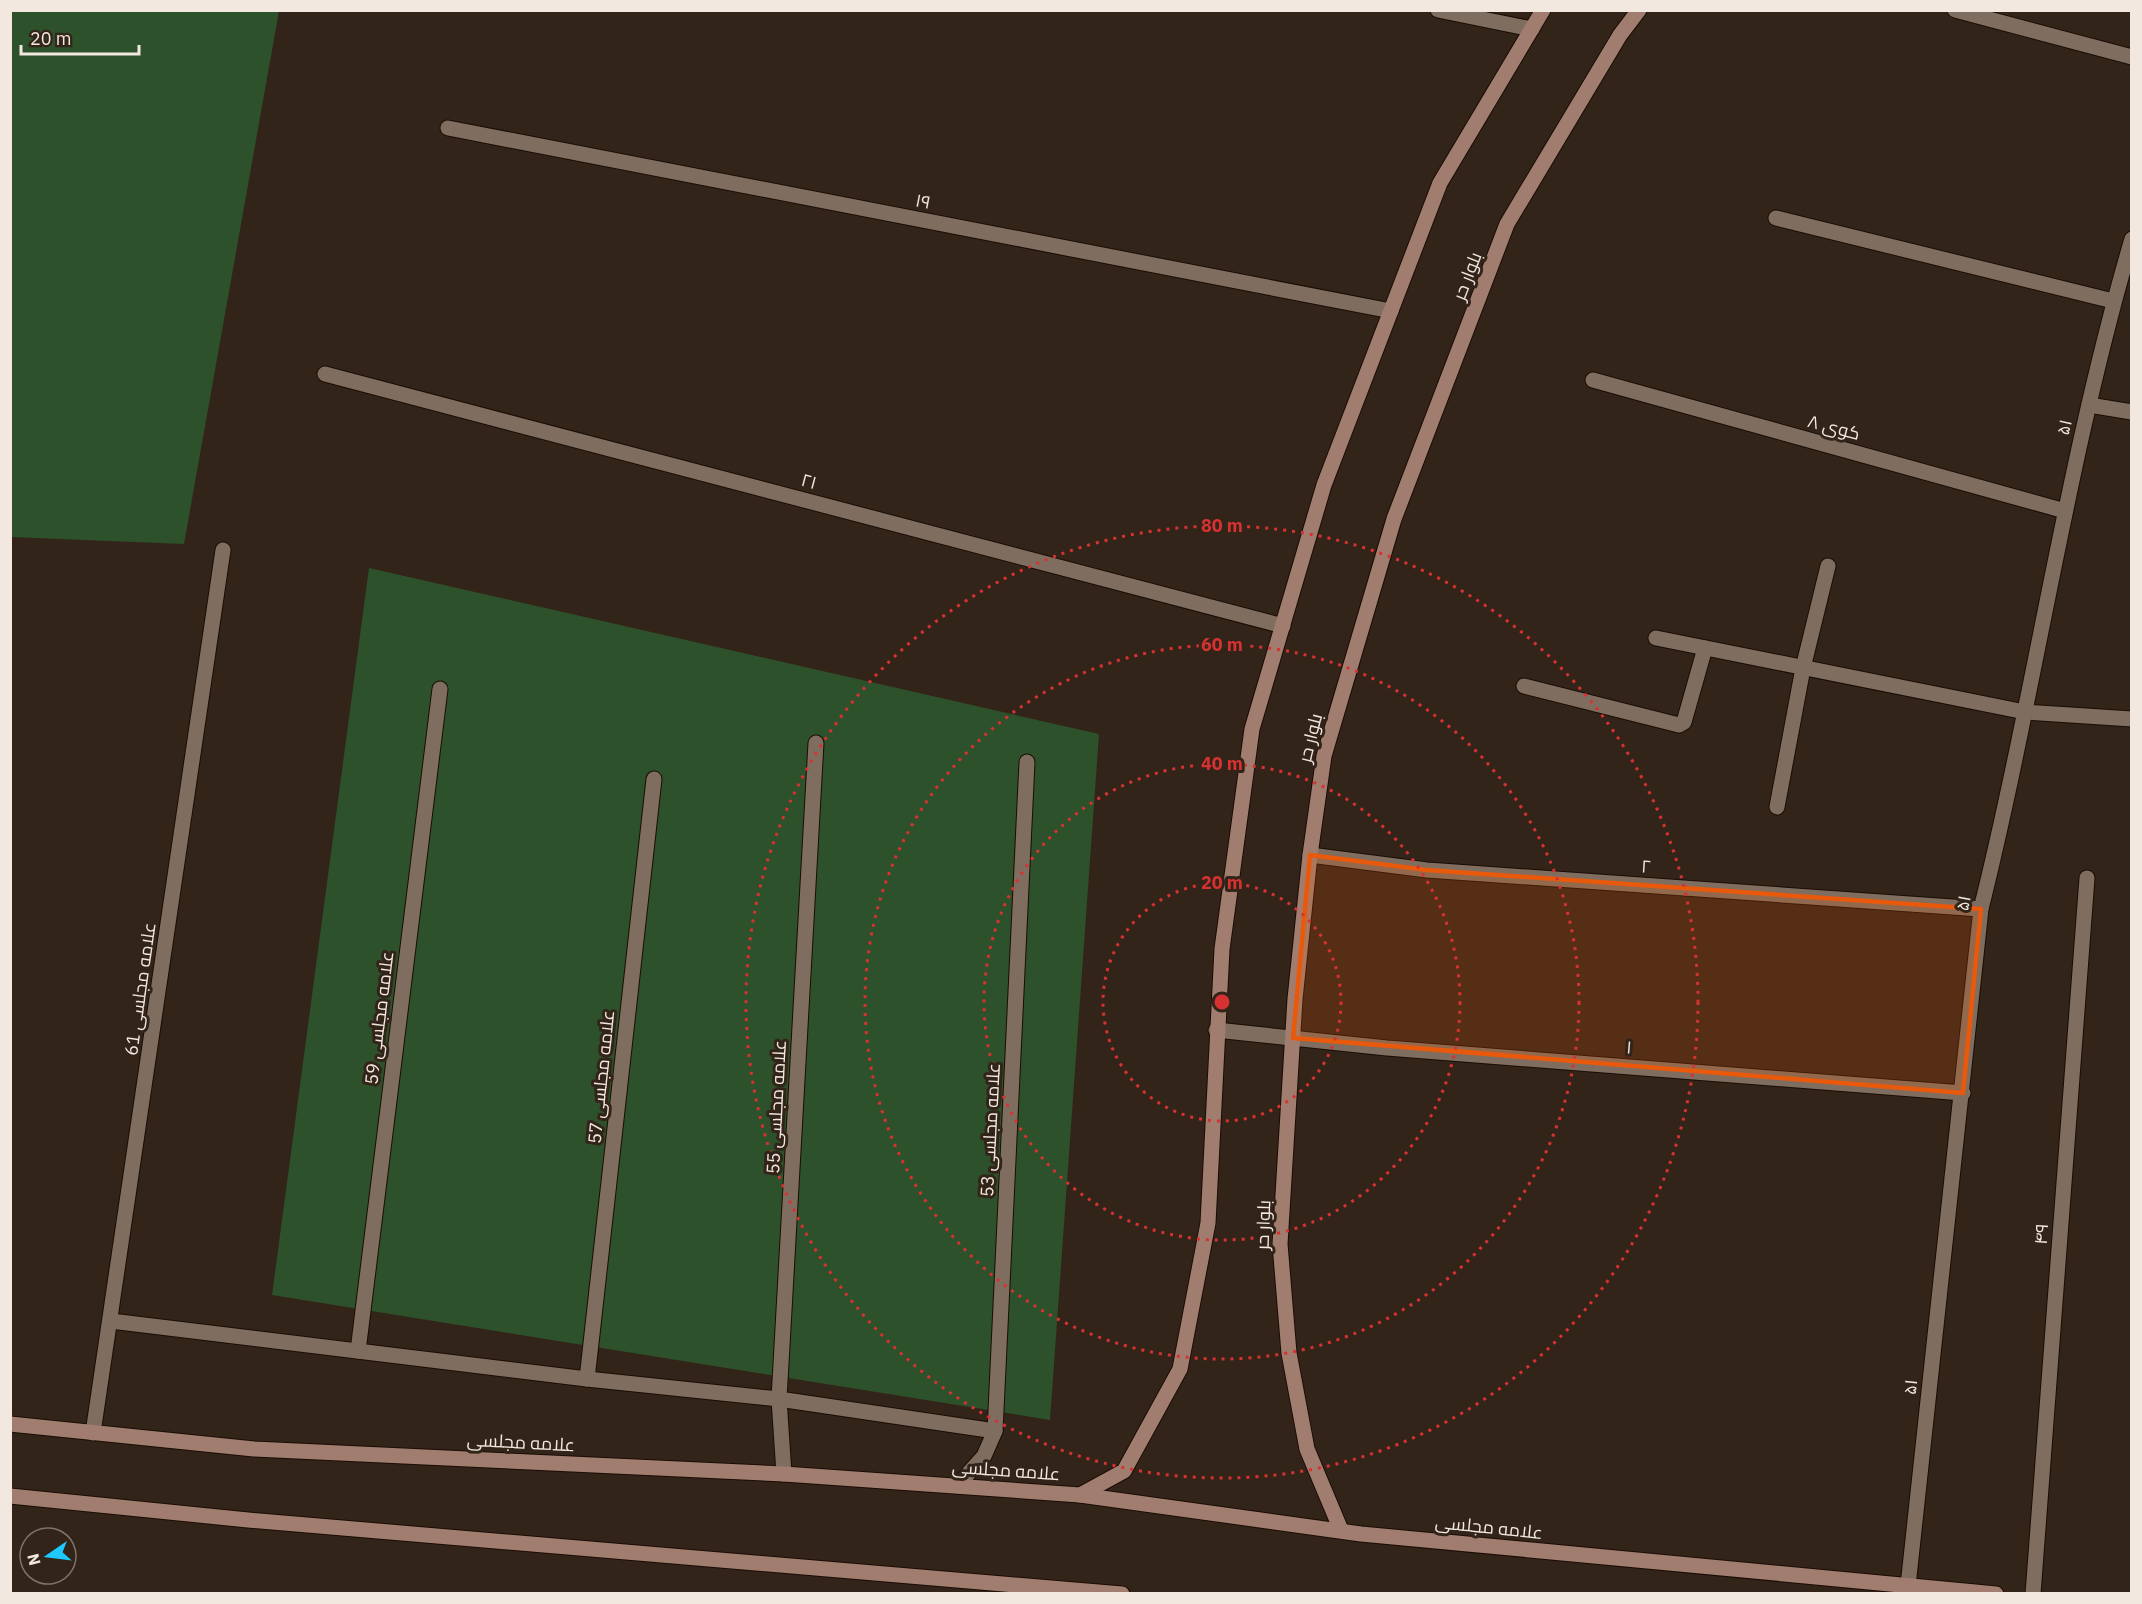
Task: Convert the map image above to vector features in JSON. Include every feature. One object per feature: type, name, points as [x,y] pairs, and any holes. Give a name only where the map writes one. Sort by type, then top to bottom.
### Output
[{"type":"main road","points":[[1080,1495],[1124,1471],[1180,1369],[1208,1223],[1216,1030],[1222,949],[1252,729],[1324,485],[1440,183],[1543,10]]},
{"type":"main road","name":"بلوار حر","points":[[1341,1530],[1307,1449],[1289,1353],[1280,1245],[1293,1038],[1310,855],[1324,756],[1394,519],[1507,224],[1620,35],[1639,10]]},
{"type":"main road","name":"علامه مجلسی","points":[[10,1424],[254,1449],[784,1474],[1080,1495],[1341,1530],[1996,1593]]},
{"type":"main road","points":[[10,1496],[248,1520],[1049,1591],[1122,1593]]},
{"type":"street","points":[[1438,10],[1532,29]]},
{"type":"street","points":[[1955,10],[2132,57]]},
{"type":"street","name":"۱۹","points":[[448,129],[1391,311]]},
{"type":"street","points":[[1776,218],[2113,301]]},
{"type":"street","name":"۵۱","points":[[1908,1586],[1981,909],[2025,712],[2065,511],[2113,301],[2132,239]]},
{"type":"street","name":"۲۱","points":[[325,374],[1283,626]]},
{"type":"street","name":"کوی ۸","points":[[1593,380],[2065,511]]},
{"type":"street","points":[[2089,405],[2132,412]]},
{"type":"street","name":"علامه مجلسی 61","points":[[93,1433],[223,550]]},
{"type":"street","points":[[1778,807],[1803,668],[1828,566]]},
{"type":"street","points":[[1656,638],[2025,712],[2132,719]]},
{"type":"street","points":[[1524,686],[1679,725],[1684,722],[1705,648]]},
{"type":"street","name":"علامه مجلسی 59","points":[[358,1351],[440,689]]},
{"type":"street","name":"علامه مجلسی 55","points":[[784,1474],[778,1399],[816,743]]},
{"type":"street","name":"علامه مجلسی 53","points":[[957,1486],[984,1456],[995,1431],[1027,762]]},
{"type":"street","name":"علامه مجلسی 57","points":[[587,1379],[654,779]]},
{"type":"street","name":"۲","points":[[1310,855],[1427,870],[1981,909]]},
{"type":"street","name":"۴۹","points":[[2033,1593],[2087,878]]},
{"type":"street","name":"۱","points":[[1216,1030],[1962,1093]]},
{"type":"street","points":[[111,1321],[587,1379],[778,1399],[995,1431]]},
{"type":"highlighted area","points":[[1310,855],[1427,870],[1981,909],[1963,1093],[1293,1038]]},
{"type":"green space","points":[[11,10],[279,11],[184,544],[11,537]]},
{"type":"green space","points":[[369,568],[1099,734],[1050,1420],[272,1295]]}]
